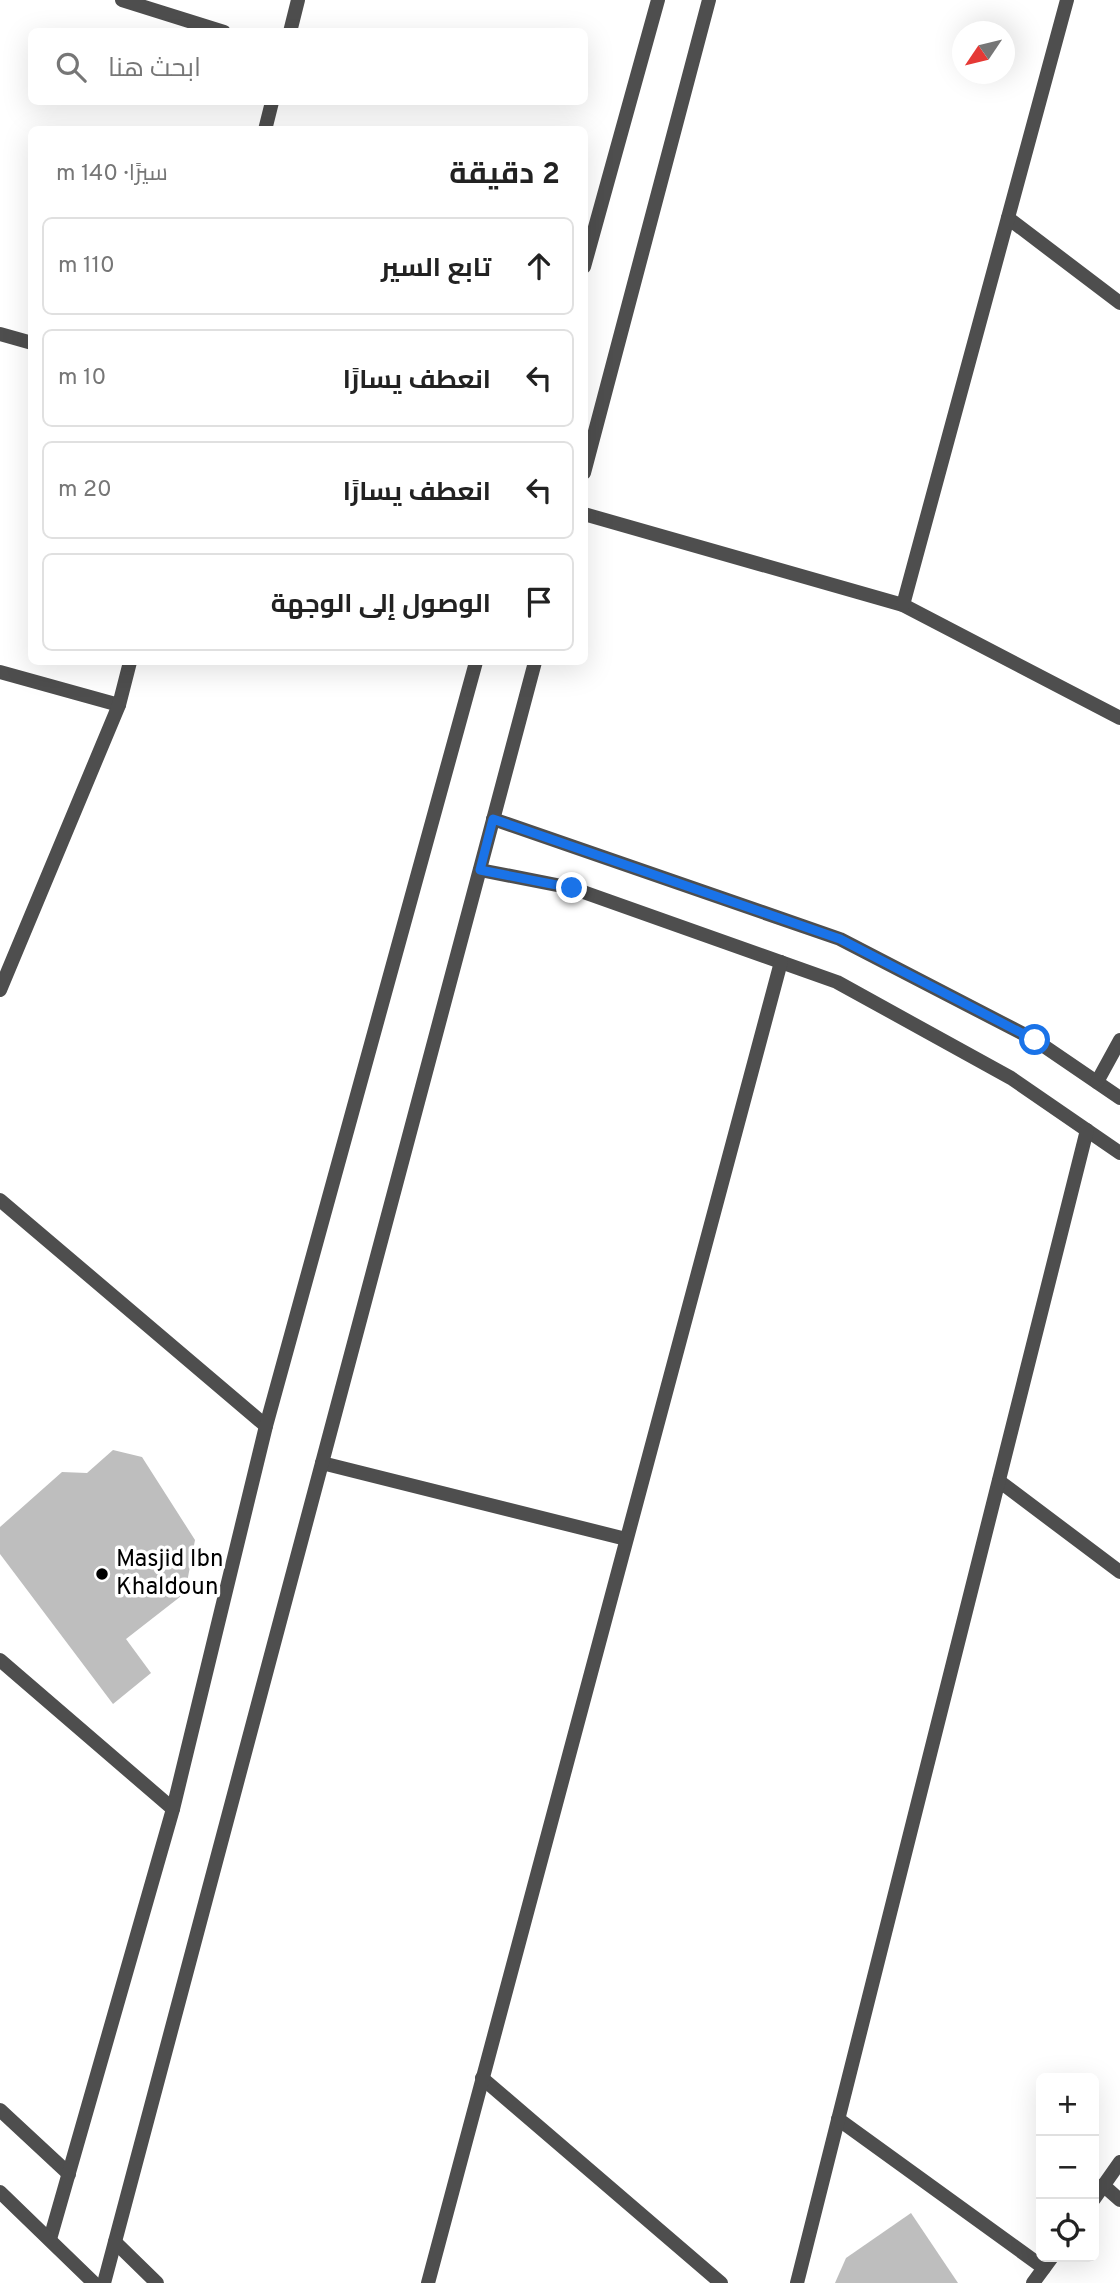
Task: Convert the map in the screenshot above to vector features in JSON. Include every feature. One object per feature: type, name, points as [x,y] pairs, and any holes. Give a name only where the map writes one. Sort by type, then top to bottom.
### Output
[{"type":"street","points":[[122,0],[210,28]]},
{"type":"street","points":[[291,28],[298,0]]},
{"type":"street","points":[[588,253],[658,0]]},
{"type":"street","points":[[588,458],[709,0]]},
{"type":"street","points":[[903,605],[1067,0]]},
{"type":"street","points":[[266,126],[271,105]]},
{"type":"street","points":[[1008,218],[1120,303]]},
{"type":"street","points":[[0,334],[28,342]]},
{"type":"street","points":[[588,515],[903,605],[1120,718]]},
{"type":"street","points":[[0,990],[119,705],[129,665]]},
{"type":"street","points":[[50,2239],[173,1810],[266,1426],[475,665]]},
{"type":"street","points":[[104,2283],[533,665]]},
{"type":"street","points":[[0,673],[119,705]]},
{"type":"street","points":[[493,819],[840,939],[1035,1040],[1120,1098]]},
{"type":"street","points":[[480,870],[572,888],[837,982],[1011,1078],[1120,1153]]},
{"type":"street","points":[[428,2283],[781,962]]},
{"type":"street","points":[[1097,1082],[1120,1041]]},
{"type":"street","points":[[797,2283],[1087,1130]]},
{"type":"street","points":[[0,1200],[266,1426]]},
{"type":"street","points":[[322,1463],[626,1539]]},
{"type":"street","points":[[999,1481],[1120,1572]]},
{"type":"street","points":[[0,1660],[173,1810]]},
{"type":"street","points":[[482,2078],[721,2283]]},
{"type":"street","points":[[0,2109],[69,2174]]},
{"type":"street","points":[[838,2119],[1036,2254]]},
{"type":"street","points":[[1099,2191],[1120,2162]]},
{"type":"street","points":[[1103,2185],[1120,2200]]},
{"type":"street","points":[[0,2192],[94,2283]]},
{"type":"street","points":[[115,2242],[157,2283]]},
{"type":"street","points":[[1033,2283],[1048,2262]]},
{"type":"building","name":"Masjid Ibn Khaldoun","points":[[113,1450],[142,1457],[195,1540],[185,1593],[126,1639],[151,1673],[113,1704],[0,1554],[0,1527],[62,1472],[87,1473]]},
{"type":"building","points":[[911,2213],[958,2283],[835,2283],[846,2258]]},
{"type":"place","name":"Masjid Ibn Khaldoun","points":[[102,1574]]},
{"type":"route","points":[[572,888],[480,870],[493,819],[840,939],[1035,1040]]}]
